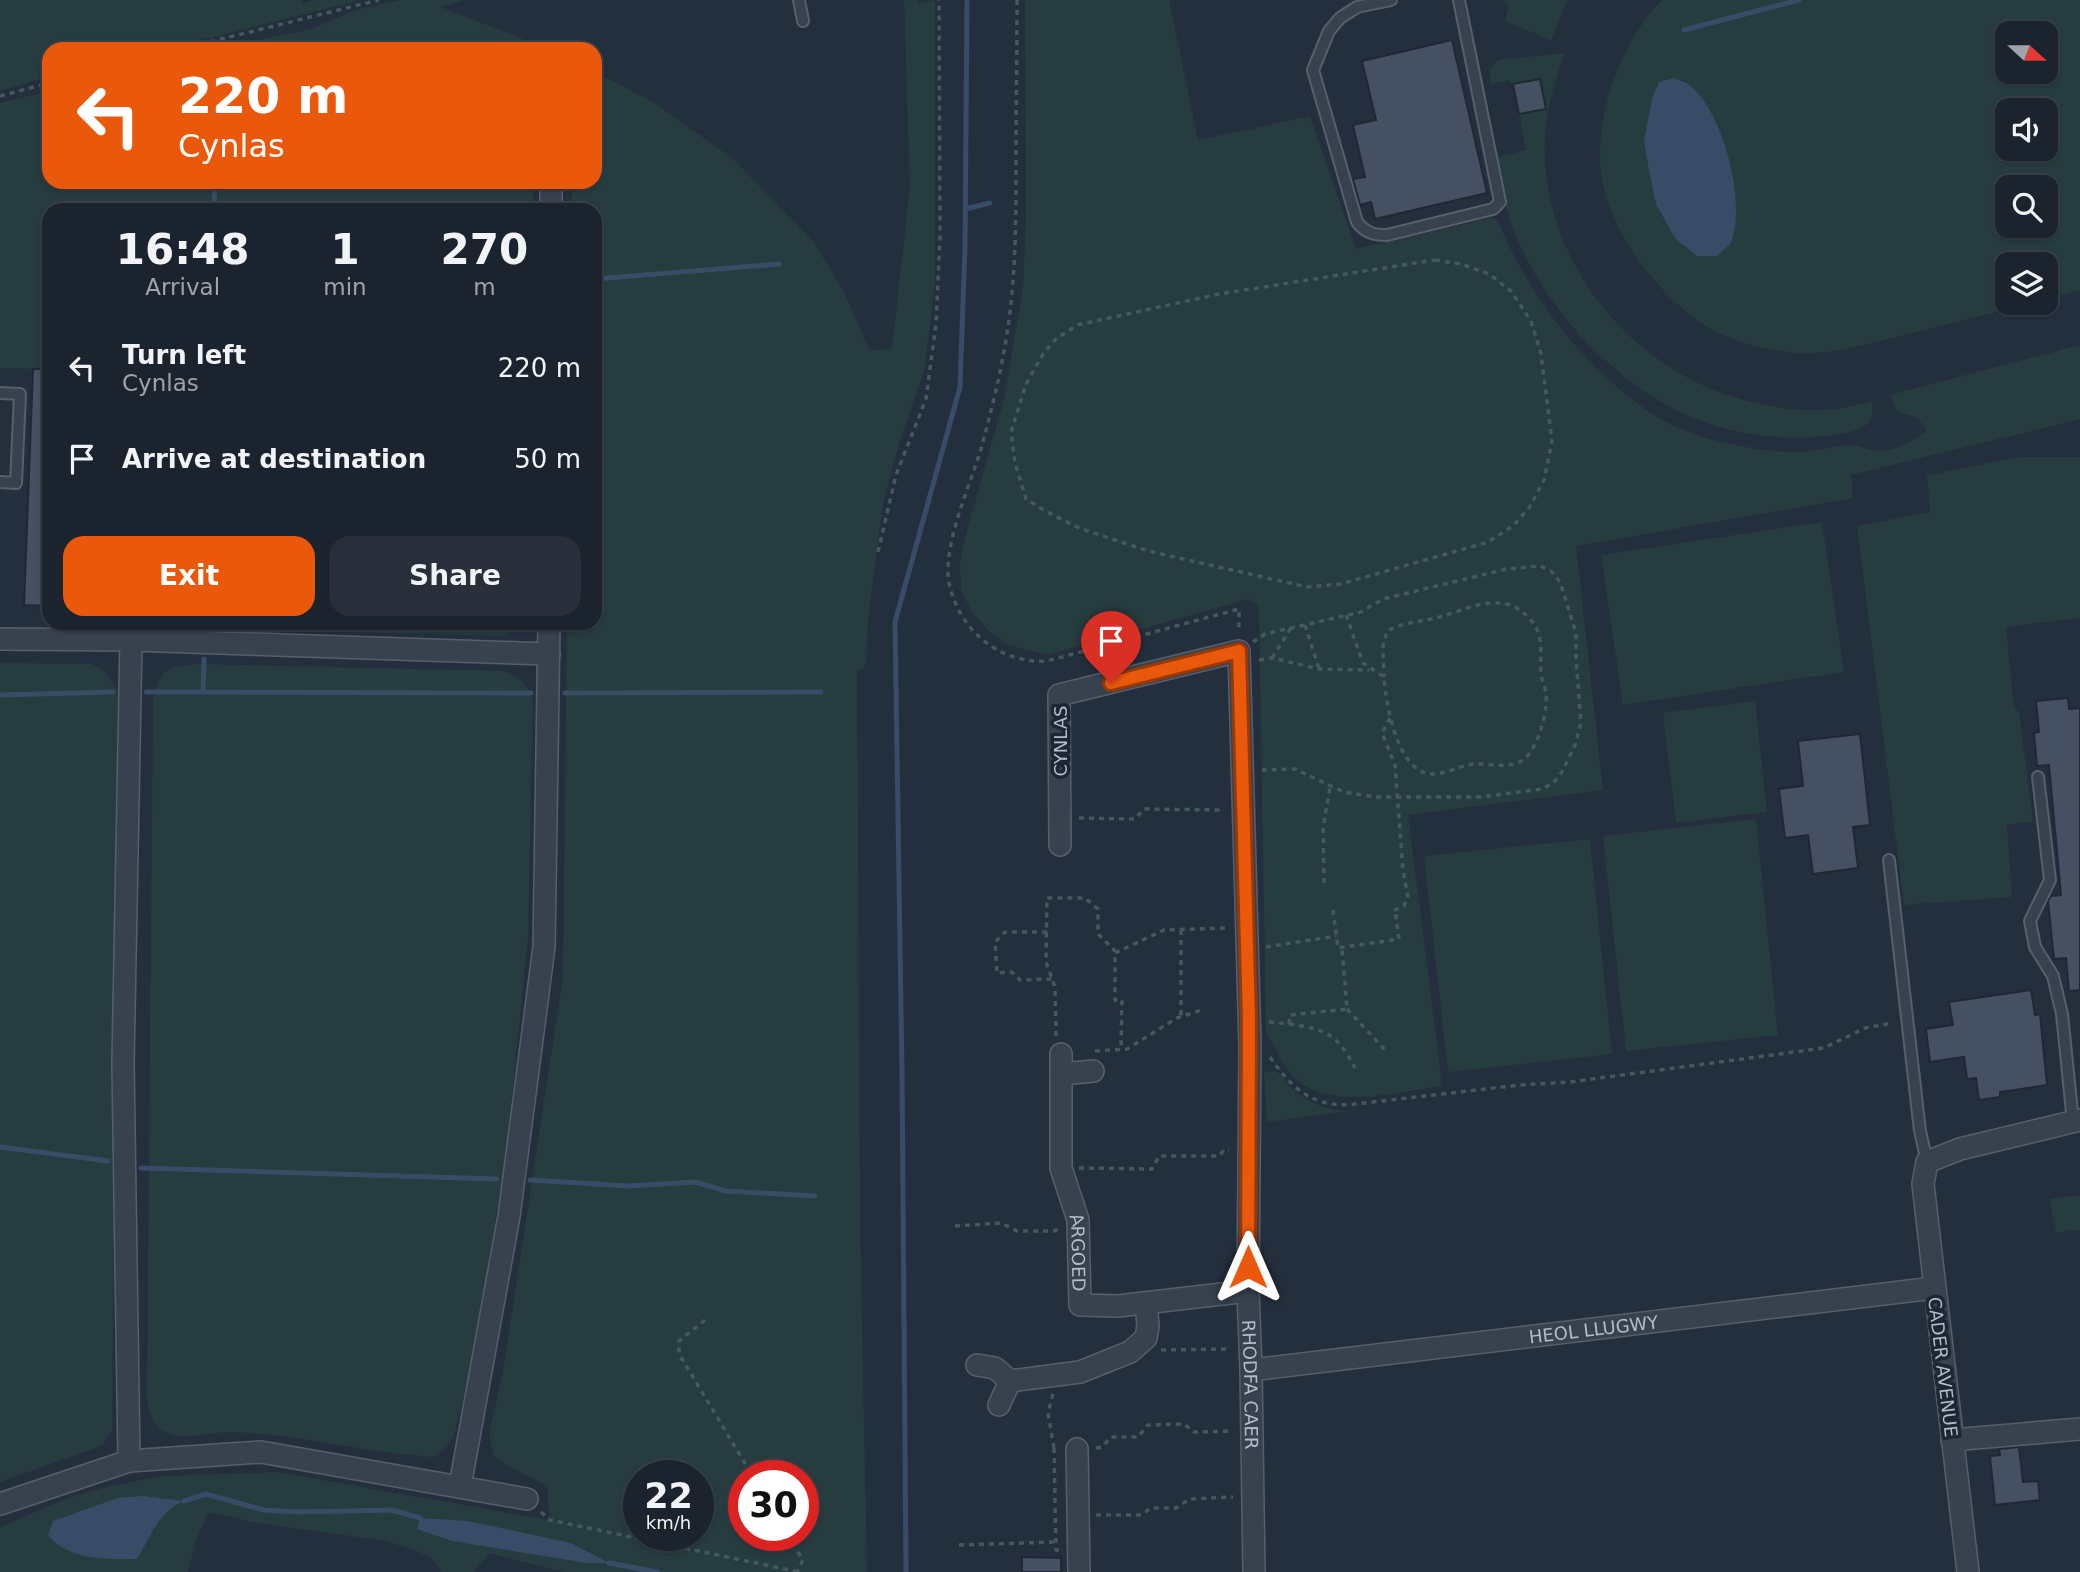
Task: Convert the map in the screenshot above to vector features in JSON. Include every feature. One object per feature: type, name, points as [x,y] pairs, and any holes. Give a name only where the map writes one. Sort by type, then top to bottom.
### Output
[{"type":"street","points":[[460,1486],[509,1216],[544,947],[549,630]]},
{"type":"street","points":[[0,639],[131,640],[549,654]]},
{"type":"street","points":[[129,1461],[123,1063],[131,640]]},
{"type":"street","name":"RHODFA CAER","points":[[1239,656],[1250,1045],[1248,1291],[1254,1572]]},
{"type":"street","name":"CYNLAS","points":[[1060,845],[1059,695],[1239,656]]},
{"type":"street","points":[[1061,1064],[1093,1071]]},
{"type":"street","name":"ARGOED","points":[[1061,1064],[1061,1168],[1076,1216],[1080,1305],[1118,1306],[1248,1291]]},
{"type":"street","points":[[1927,1162],[1960,1149],[2077,1121]]},
{"type":"street","name":"CADER AVENUE","points":[[1927,1162],[1923,1184],[1968,1572]]},
{"type":"street","name":"HEOL LLUGWY","points":[[1251,1360],[1934,1288]]},
{"type":"street","points":[[977,1365],[995,1368],[1010,1381],[1080,1372],[1130,1352],[1146,1338],[1149,1326],[1146,1303]]},
{"type":"street","points":[[999,1405],[1010,1381]]},
{"type":"street","points":[[1952,1440],[2080,1429]]},
{"type":"street","points":[[1077,1449],[1079,1572]]},
{"type":"street","points":[[0,1504],[129,1461],[261,1452],[527,1499]]},
{"type":"lane","points":[[799,0],[803,21]]},
{"type":"lane","points":[[1391,0],[1357,7],[1340,18],[1329,31],[1313,70],[1357,222],[1365,232],[1377,235],[1387,235],[1493,209],[1500,202],[1459,0]]},
{"type":"lane","points":[[0,393],[20,394],[16,483],[0,482]]},
{"type":"lane","points":[[2038,777],[2050,880],[2030,920],[2035,947],[2053,976],[2063,1014],[2077,1121]]},
{"type":"lane","points":[[1889,860],[1920,1131],[1927,1162]]},
{"type":"path","points":[[209,42],[379,0]]},
{"type":"path","points":[[878,552],[896,475],[926,399],[936,324],[940,237],[939,0]]},
{"type":"path","points":[[1017,0],[1016,237],[1011,305],[993,400],[948,555],[951,593],[964,620],[986,644],[1000,652],[1033,662],[1047,661],[1239,609]]},
{"type":"path","points":[[0,96],[42,85]]},
{"type":"path","points":[[1435,260],[1461,264],[1489,274],[1511,290],[1531,321],[1541,354],[1547,392],[1552,441],[1544,480],[1529,508],[1513,526],[1488,542],[1341,584],[1307,587],[1148,551],[1079,528],[1045,511],[1026,499],[1015,463],[1011,432],[1026,384],[1043,355],[1056,339],[1077,325],[1219,294],[1435,260]]},
{"type":"path","points":[[1239,656],[1265,634],[1361,612],[1383,598],[1507,569],[1540,566],[1551,571],[1560,582],[1576,633],[1581,723],[1569,760],[1553,783],[1542,789],[1480,797],[1396,797],[1344,792],[1295,769],[1242,770]]},
{"type":"path","points":[[1503,602],[1515,606],[1525,614],[1534,623],[1540,637],[1541,673],[1546,693],[1543,720],[1529,755],[1515,764],[1473,764],[1430,774],[1410,765],[1405,756],[1386,707],[1384,677],[1383,646],[1387,631],[1411,622],[1430,620],[1487,603],[1503,602]]},
{"type":"path","points":[[1346,615],[1363,663],[1384,677]]},
{"type":"path","points":[[1305,625],[1319,669]]},
{"type":"path","points":[[1272,659],[1291,628]]},
{"type":"path","points":[[1239,656],[1272,659],[1319,669],[1371,670]]},
{"type":"path","points":[[1333,910],[1338,948],[1399,939],[1394,911],[1404,906],[1408,897],[1403,871],[1395,765],[1382,733],[1390,718]]},
{"type":"path","points":[[1324,883],[1323,828],[1330,787]]},
{"type":"path","points":[[1060,818],[1135,819],[1144,808],[1243,811]]},
{"type":"path","points":[[1061,1064],[1056,1054],[1055,986],[1046,962],[1047,898],[1085,898],[1098,909],[1098,934],[1115,953],[1115,1000],[1122,1000],[1121,1050]]},
{"type":"path","points":[[1115,953],[1164,930],[1246,927]]},
{"type":"path","points":[[1181,930],[1181,1017]]},
{"type":"path","points":[[1047,932],[1005,932],[995,942],[997,973],[1012,972],[1020,980],[1053,979]]},
{"type":"path","points":[[1247,950],[1336,936]]},
{"type":"path","points":[[1342,948],[1347,1009],[1387,1052]]},
{"type":"path","points":[[1093,1071],[1094,1051],[1127,1049],[1181,1017],[1205,1009]]},
{"type":"path","points":[[1289,1024],[1290,1015],[1347,1009]]},
{"type":"path","points":[[1249,1020],[1315,1028],[1334,1037],[1343,1046],[1355,1068]]},
{"type":"path","points":[[1250,1045],[1259,1044],[1292,1085],[1311,1098],[1328,1105],[1347,1105],[1520,1085],[1570,1082],[1824,1048],[1865,1028],[1907,1021]]},
{"type":"path","points":[[1061,1168],[1152,1168],[1159,1156],[1219,1156],[1224,1150],[1249,1149]]},
{"type":"path","points":[[955,1226],[1001,1223],[1017,1231],[1055,1231],[1076,1216]]},
{"type":"path","points":[[705,1320],[679,1341],[679,1354],[743,1460]]},
{"type":"path","points":[[1130,1352],[1181,1348],[1251,1360]]},
{"type":"path","points":[[1062,1376],[1049,1402],[1048,1413],[1054,1448],[1102,1447],[1111,1437],[1138,1437],[1148,1425],[1184,1424],[1194,1432],[1252,1431]]},
{"type":"path","points":[[1077,1515],[1141,1515],[1151,1508],[1176,1508],[1190,1499],[1253,1495]]},
{"type":"path","points":[[527,1499],[550,1520],[798,1572],[803,1560],[797,1551]]},
{"type":"path","points":[[959,1545],[1056,1542]]},
{"type":"green space","points":[[0,0],[302,0],[303,3],[314,0],[361,0],[195,42],[42,42],[42,78],[0,91]]},
{"type":"green space","points":[[399,0],[463,0],[441,7],[530,42],[250,42],[309,30],[355,10]]},
{"type":"green space","points":[[904,0],[917,0],[918,3],[935,0],[935,284],[924,371],[898,447],[883,503],[868,619],[866,663],[864,668],[857,670],[860,1223],[867,1572],[565,1572],[489,1553],[474,1572],[442,1572],[430,1557],[380,1540],[258,1523],[208,1512],[195,1544],[188,1572],[0,1572],[0,1527],[68,1498],[105,1487],[162,1476],[276,1472],[550,1520],[547,1486],[494,1456],[489,1433],[503,1372],[563,977],[567,630],[602,630],[602,203],[572,203],[572,189],[602,189],[602,76],[653,102],[732,158],[813,241],[844,292],[870,351],[892,348],[910,186]]},
{"type":"green space","points":[[1025,0],[1169,0],[1198,140],[1310,116],[1356,249],[1490,218],[1497,219],[1533,289],[1580,350],[1617,387],[1642,407],[1670,424],[1700,436],[1733,445],[1784,452],[1806,452],[1851,445],[1879,451],[1890,450],[1927,431],[1918,418],[1897,411],[1890,395],[2080,345],[2080,419],[1851,475],[1853,498],[1576,546],[1603,790],[1408,815],[1442,1086],[1362,1097],[1323,1093],[1305,1086],[1291,1074],[1266,1032],[1259,606],[1249,599],[1047,655],[1008,645],[989,631],[972,612],[961,590],[960,563],[965,538],[1004,399],[1023,289],[1026,214]]},
{"type":"green space","points":[[1501,0],[1568,0],[1551,40],[1505,21],[1509,6]]},
{"type":"green space","points":[[1663,0],[2080,0],[2080,290],[2058,296],[2058,252],[1995,252],[1995,312],[1853,347],[1814,353],[1787,352],[1729,338],[1698,321],[1665,292],[1636,256],[1613,216],[1601,174],[1601,133],[1610,91],[1619,66],[1644,21]]},
{"type":"green space","points":[[1565,53],[1552,94],[1546,125],[1547,181],[1557,224],[1574,264],[1598,300],[1627,333],[1661,361],[1699,383],[1740,399],[1790,409],[1823,410],[1872,401],[1872,417],[1863,428],[1816,437],[1777,437],[1740,432],[1702,421],[1663,403],[1623,375],[1589,345],[1559,310],[1534,272],[1514,231],[1507,210],[1498,157],[1526,150],[1519,114],[1546,109],[1540,79],[1513,84],[1508,80],[1491,84],[1489,70],[1498,60]]},
{"type":"green space","points":[[42,93],[42,189],[533,189],[533,203],[42,203],[42,369],[0,368],[0,103]]},
{"type":"green space","points":[[2019,457],[2080,457],[2080,618],[2006,627],[2014,708],[2019,712],[2033,822],[2007,825],[2012,897],[1904,905],[1857,526],[1930,512],[1927,475]]},
{"type":"green space","points":[[1822,522],[1844,672],[1623,705],[1601,555]]},
{"type":"green space","points":[[262,630],[513,630],[505,636]]},
{"type":"green space","points":[[0,663],[92,664],[105,672],[118,690],[112,1431],[101,1446],[0,1482]]},
{"type":"green space","points":[[200,664],[503,671],[521,681],[533,699],[528,937],[507,1147],[474,1355],[454,1435],[447,1446],[433,1457],[255,1433],[172,1435],[157,1426],[149,1409],[153,700],[155,689],[167,671],[180,666]]},
{"type":"green space","points":[[1755,701],[1767,812],[1676,823],[1663,713]]},
{"type":"green space","points":[[1756,819],[1778,1035],[1626,1051],[1603,836]]},
{"type":"green space","points":[[1590,839],[1612,1054],[1448,1072],[1424,856]]},
{"type":"green space","points":[[1277,1071],[1291,1088],[1307,1100],[1347,1111],[1267,1122],[1264,1072]]},
{"type":"green space","points":[[2080,1195],[2080,1230],[2056,1233],[2050,1199]]},
{"type":"water","points":[[1673,78],[1688,84],[1701,96],[1712,113],[1728,157],[1736,203],[1736,223],[1731,242],[1717,256],[1697,256],[1675,238],[1656,204],[1644,141],[1652,99],[1659,82]]},
{"type":"water","points":[[142,1496],[184,1501],[161,1518],[137,1559],[77,1554],[56,1543],[48,1535],[53,1521],[118,1498]]},
{"type":"water","points":[[420,1518],[468,1521],[571,1543],[609,1563],[587,1563],[452,1541],[417,1529]]},
{"type":"building","points":[[1452,40],[1487,193],[1375,219],[1371,202],[1360,205],[1353,179],[1365,177],[1353,125],[1376,120],[1362,61]]},
{"type":"building","points":[[1540,79],[1546,109],[1519,114],[1513,84]]},
{"type":"building","points":[[33,369],[42,369],[42,606],[24,605]]},
{"type":"building","points":[[2068,698],[2069,709],[2080,708],[2080,990],[2069,991],[2066,958],[2054,959],[2048,901],[2051,896],[2061,895],[2049,765],[2037,766],[2034,733],[2039,732],[2036,701]]},
{"type":"building","points":[[1860,734],[1870,825],[1853,827],[1858,868],[1813,874],[1808,835],[1785,838],[1779,789],[1803,786],[1798,741]]},
{"type":"building","points":[[2031,990],[2035,1015],[2040,1014],[2047,1085],[2000,1092],[2000,1097],[1979,1100],[1976,1078],[1967,1079],[1964,1057],[1930,1062],[1926,1029],[1953,1025],[1949,1002]]},
{"type":"building","points":[[2019,1447],[2023,1482],[2038,1481],[2040,1500],[1995,1505],[1990,1456],[2000,1455],[1999,1449]]},
{"type":"building","points":[[1022,1557],[1061,1558],[1061,1572],[1022,1572]]},
{"type":"waterway","points":[[906,1572],[895,622],[960,387],[965,247],[967,0]]},
{"type":"waterway","points":[[1684,30],[1799,0]]},
{"type":"waterway","points":[[214,203],[215,189]]},
{"type":"waterway","points":[[965,209],[990,203]]},
{"type":"waterway","points":[[602,278],[779,264]]},
{"type":"waterway","points":[[203,691],[204,659]]},
{"type":"waterway","points":[[0,695],[113,692]]},
{"type":"waterway","points":[[146,692],[531,693]]},
{"type":"waterway","points":[[565,693],[821,692]]},
{"type":"waterway","points":[[0,1147],[108,1161]]},
{"type":"waterway","points":[[141,1168],[497,1179]]},
{"type":"waterway","points":[[530,1180],[629,1186],[695,1182],[726,1191],[815,1196]]},
{"type":"waterway","points":[[184,1501],[206,1494],[264,1510],[392,1510],[420,1518]]},
{"type":"waterway","points":[[609,1563],[657,1572]]},
{"type":"route","points":[[1111,683],[1239,651],[1249,1020],[1248,1267]]}]
